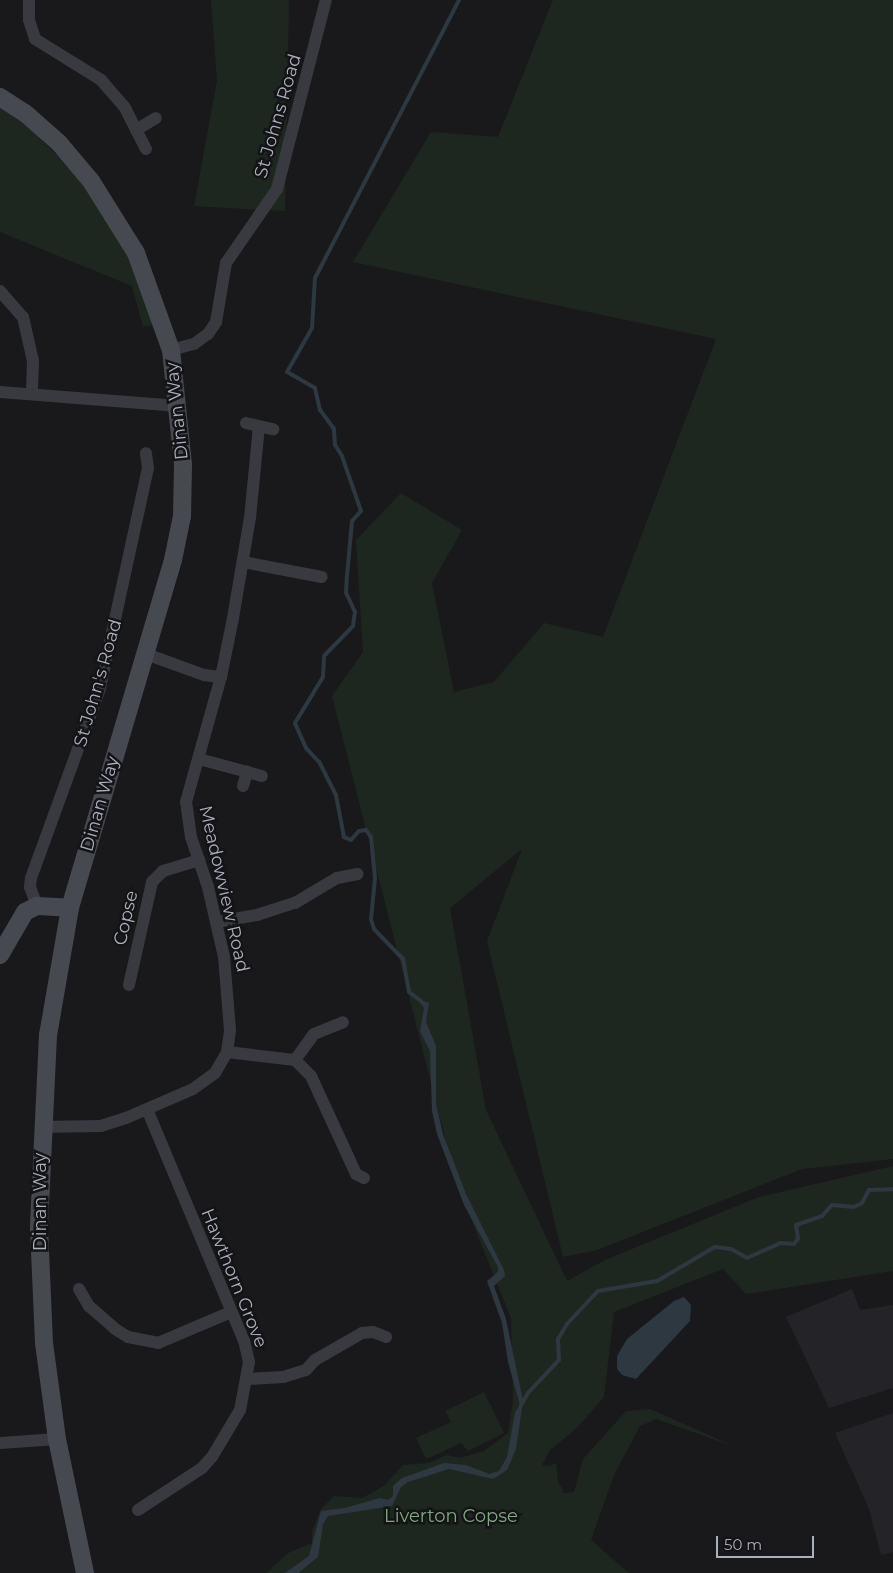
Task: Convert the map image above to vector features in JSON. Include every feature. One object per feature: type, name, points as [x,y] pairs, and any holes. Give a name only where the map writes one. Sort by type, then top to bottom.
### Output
[{"type":"street","points":[[29,0],[29,20],[35,39],[101,80],[125,108],[146,149]]},
{"type":"street","name":"St Johns Road","points":[[171,350],[194,344],[208,334],[216,322],[226,263],[277,189],[326,0]]},
{"type":"street","name":"Dinan Way","points":[[0,97],[25,113],[59,143],[91,181],[136,253],[171,350],[183,465],[182,516],[173,560],[70,908],[48,1035],[41,1127],[40,1289],[57,1439],[85,1573]]},
{"type":"street","points":[[136,130],[156,118]]},
{"type":"street","points":[[0,291],[23,317],[33,361],[32,394]]},
{"type":"street","points":[[0,392],[149,406],[178,406]]},
{"type":"street","points":[[246,423],[273,429]]},
{"type":"street","name":"Meadowview Road","points":[[41,1127],[101,1126],[147,1109],[193,1089],[215,1074],[227,1052],[230,1030],[228,990],[216,922],[186,818],[186,802],[221,677],[243,562],[259,427]]},
{"type":"street","name":"St John's Road","points":[[37,906],[30,887],[31,878],[100,688],[145,487],[148,468],[146,453]]},
{"type":"street","points":[[243,562],[322,577]]},
{"type":"street","points":[[146,654],[204,675],[221,677]]},
{"type":"street","points":[[199,759],[262,776]]},
{"type":"street","points":[[244,786],[247,772]]},
{"type":"street","name":"Copse","points":[[129,985],[152,882],[163,871],[199,860]]},
{"type":"street","points":[[216,922],[256,915],[295,903],[337,878],[358,874]]},
{"type":"street","points":[[0,956],[18,921],[25,912],[37,906],[70,908]]},
{"type":"street","points":[[295,1060],[314,1034],[343,1022]]},
{"type":"street","points":[[227,1052],[295,1060],[311,1076],[356,1174],[364,1178]]},
{"type":"street","name":"Hawthorn Grove","points":[[138,1510],[202,1468],[212,1457],[240,1410],[248,1379],[249,1362],[231,1312],[147,1109]]},
{"type":"street","points":[[79,1289],[89,1306],[115,1329],[128,1337],[158,1343],[231,1312]]},
{"type":"street","points":[[248,1379],[282,1376],[306,1370],[316,1360],[362,1333],[373,1332],[386,1338]]},
{"type":"street","points":[[0,1443],[57,1439]]},
{"type":"shaded area","points":[[417,999],[429,1003],[426,1022],[436,1046],[436,1103],[443,1134],[466,1194],[504,1270],[505,1276],[494,1286],[506,1319],[523,1401],[516,1449],[507,1470],[493,1479],[449,1469],[408,1482],[401,1487],[392,1506],[328,1516],[323,1524],[318,1557],[298,1573],[285,1573],[309,1556],[321,1511],[345,1508],[380,1498],[388,1500],[393,1496],[393,1486],[402,1478],[444,1463],[466,1465],[489,1474],[499,1471],[507,1457],[515,1412],[520,1405],[508,1362],[502,1323],[487,1281],[498,1272],[498,1267],[464,1205],[437,1134],[432,1111],[430,1051],[420,1031],[424,1008]]},
{"type":"shaded area","points":[[852,1289],[860,1310],[893,1305],[893,1388],[829,1408],[786,1317]]},
{"type":"shaded area","points":[[684,1297],[691,1305],[690,1321],[636,1379],[622,1375],[617,1369],[617,1356],[627,1339],[674,1301]]},
{"type":"shaded area","points":[[893,1413],[893,1552],[881,1555],[869,1509],[835,1433]]},
{"type":"green space","points":[[211,0],[289,0],[285,211],[194,206],[217,81]]},
{"type":"green space","name":"Liverton Copse","points":[[553,0],[893,0],[893,1159],[802,1169],[597,1250],[563,1257],[487,941],[522,849],[450,908],[486,1110],[567,1281],[605,1260],[759,1197],[893,1166],[893,1271],[746,1294],[723,1269],[614,1312],[604,1397],[576,1429],[550,1450],[542,1465],[550,1466],[556,1463],[558,1481],[564,1493],[574,1492],[583,1459],[626,1411],[650,1409],[733,1446],[656,1419],[640,1426],[614,1475],[591,1540],[629,1573],[266,1573],[288,1553],[312,1543],[312,1531],[321,1509],[334,1496],[362,1498],[384,1486],[403,1465],[428,1463],[447,1455],[460,1458],[484,1451],[508,1433],[513,1401],[511,1318],[457,1184],[332,696],[363,652],[356,540],[401,493],[462,530],[432,583],[454,692],[494,682],[544,623],[603,637],[716,339],[353,262],[431,132],[498,137]]},
{"type":"green space","points":[[0,106],[31,129],[80,179],[132,258],[156,324],[143,327],[132,286],[0,232]]},
{"type":"green space","points":[[484,1392],[504,1433],[468,1451],[461,1443],[426,1459],[416,1438],[451,1422],[445,1411]]},
{"type":"waterway","points":[[421,1001],[409,992],[403,959],[374,929],[371,919],[375,878],[371,837],[366,830],[359,831],[351,840],[344,837],[336,795],[319,762],[306,748],[295,723],[323,677],[324,656],[353,626],[355,612],[346,593],[347,576],[352,521],[361,511],[342,456],[335,445],[334,429],[320,410],[315,388],[287,372],[312,328],[315,278],[459,0]]},
{"type":"waterway","points":[[521,1405],[528,1393],[559,1360],[558,1339],[567,1324],[598,1291],[657,1281],[715,1247],[731,1249],[747,1258],[780,1243],[794,1244],[798,1239],[796,1225],[822,1216],[832,1205],[854,1207],[862,1203],[869,1190],[893,1189]]}]
